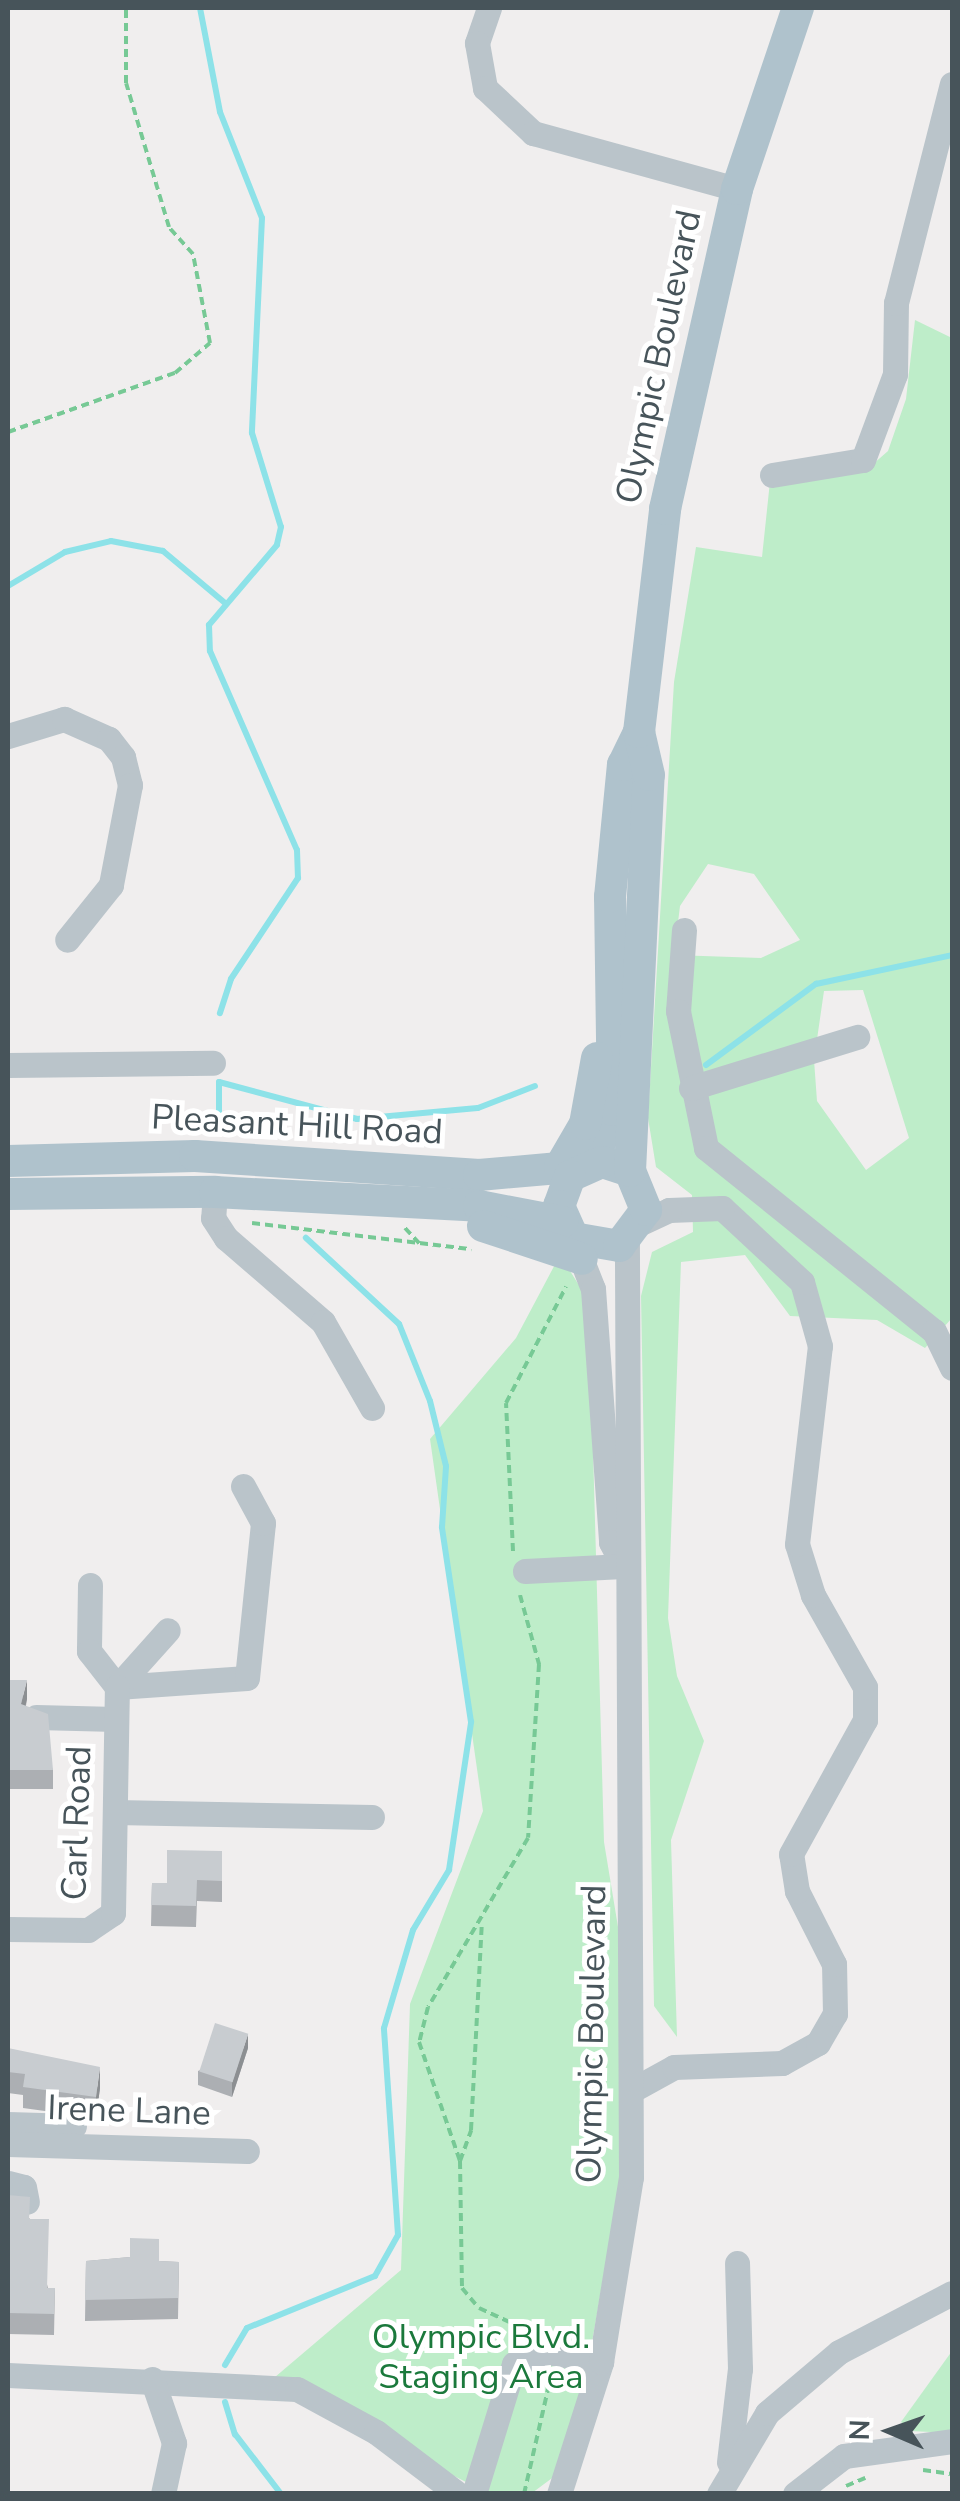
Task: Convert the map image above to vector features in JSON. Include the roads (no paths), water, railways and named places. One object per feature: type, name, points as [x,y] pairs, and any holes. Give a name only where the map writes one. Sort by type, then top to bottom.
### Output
[{"type":"main road","name":"Olympic Boulevard","points":[[572,1251],[562,1190],[578,1165],[605,1014],[623,765],[639,732],[664,509],[737,189],[798,8]]},
{"type":"main road","name":"Olympic Boulevard","points":[[639,732],[649,774],[643,1208]]},
{"type":"main road","name":"Pleasant Hill Road","points":[[8,1162],[194,1156],[479,1175],[578,1165]]},
{"type":"main road","points":[[572,1251],[600,1249],[643,1208],[578,1165]]},
{"type":"main road","name":"Pleasant Hill Road","points":[[8,1194],[215,1192],[504,1229],[572,1251]]},
{"type":"street","points":[[488,8],[477,43],[484,88],[533,133],[737,189]]},
{"type":"street","points":[[772,475],[863,460],[895,374],[896,303],[952,84]]},
{"type":"street","points":[[8,736],[64,719],[110,738],[123,757],[130,785],[111,885],[67,940]]},
{"type":"street","points":[[684,930],[678,1012],[706,1148],[934,1330],[952,1368]]},
{"type":"street","points":[[692,1088],[857,1037]]},
{"type":"street","points":[[8,1065],[213,1063]]},
{"type":"street","points":[[215,1192],[213,1218],[226,1238],[323,1322],[372,1408]]},
{"type":"street","points":[[636,2088],[674,2067],[782,2063],[818,2043],[835,2014],[834,1964],[797,1891],[790,1854],[865,1720],[864,1688],[797,1544],[820,1346],[814,1312],[802,1282],[722,1208],[643,1208]]},
{"type":"street","name":"Olympic Boulevard","points":[[559,2494],[601,2362],[623,2261],[636,2088],[623,1566],[633,1540],[631,1350],[620,1276],[643,1208]]},
{"type":"street","name":"Olympic Boulevard","points":[[572,1251],[596,1313],[611,1542],[623,1566]]},
{"type":"street","points":[[116,1686],[247,1678],[264,1523],[244,1486]]},
{"type":"street","points":[[519,1576],[623,1566]]},
{"type":"street","points":[[90,1585],[89,1651],[116,1686]]},
{"type":"street","points":[[116,1686],[168,1630]]},
{"type":"street","name":"Carl Road","points":[[8,1929],[88,1930],[108,1920],[115,1812],[116,1686]]},
{"type":"street","points":[[36,1717],[116,1719]]},
{"type":"street","points":[[115,1812],[372,1817]]},
{"type":"street","points":[[637,2042],[674,2067]]},
{"type":"street","points":[[8,2124],[74,2126]]},
{"type":"street","name":"Irene Lane","points":[[8,2144],[247,2150]]},
{"type":"street","points":[[8,2182],[24,2188],[27,2202]]},
{"type":"street","points":[[723,2485],[740,2369],[737,2263]]},
{"type":"street","points":[[723,2485],[767,2413],[838,2352],[952,2293]]},
{"type":"street","points":[[474,2494],[514,2364],[548,2352],[601,2362]]},
{"type":"street","points":[[8,2374],[268,2383],[318,2396],[458,2494]]},
{"type":"street","points":[[152,2379],[174,2443],[163,2494]]},
{"type":"street","points":[[795,2494],[844,2456],[952,2441]]},
{"type":"waterway","points":[[200,8],[220,112],[262,218],[252,433],[281,527],[277,545],[209,625],[210,651],[297,850],[298,878],[231,979],[220,1013]]},
{"type":"waterway","points":[[8,586],[65,552],[111,541],[163,551],[225,603]]},
{"type":"waterway","points":[[706,1065],[816,984],[952,955]]},
{"type":"waterway","points":[[219,1133],[219,1082],[357,1119],[478,1108],[535,1086]]},
{"type":"waterway","points":[[225,2365],[247,2328],[375,2276],[398,2235],[384,2028],[413,1930],[449,1870],[471,1722],[442,1527],[446,1466],[430,1401],[399,1324],[306,1238]]},
{"type":"waterway","points":[[225,2402],[235,2434],[281,2494]]},
{"type":"park label","name":"Olympic Blvd. Staging Area","points":[[481,2357]]}]
